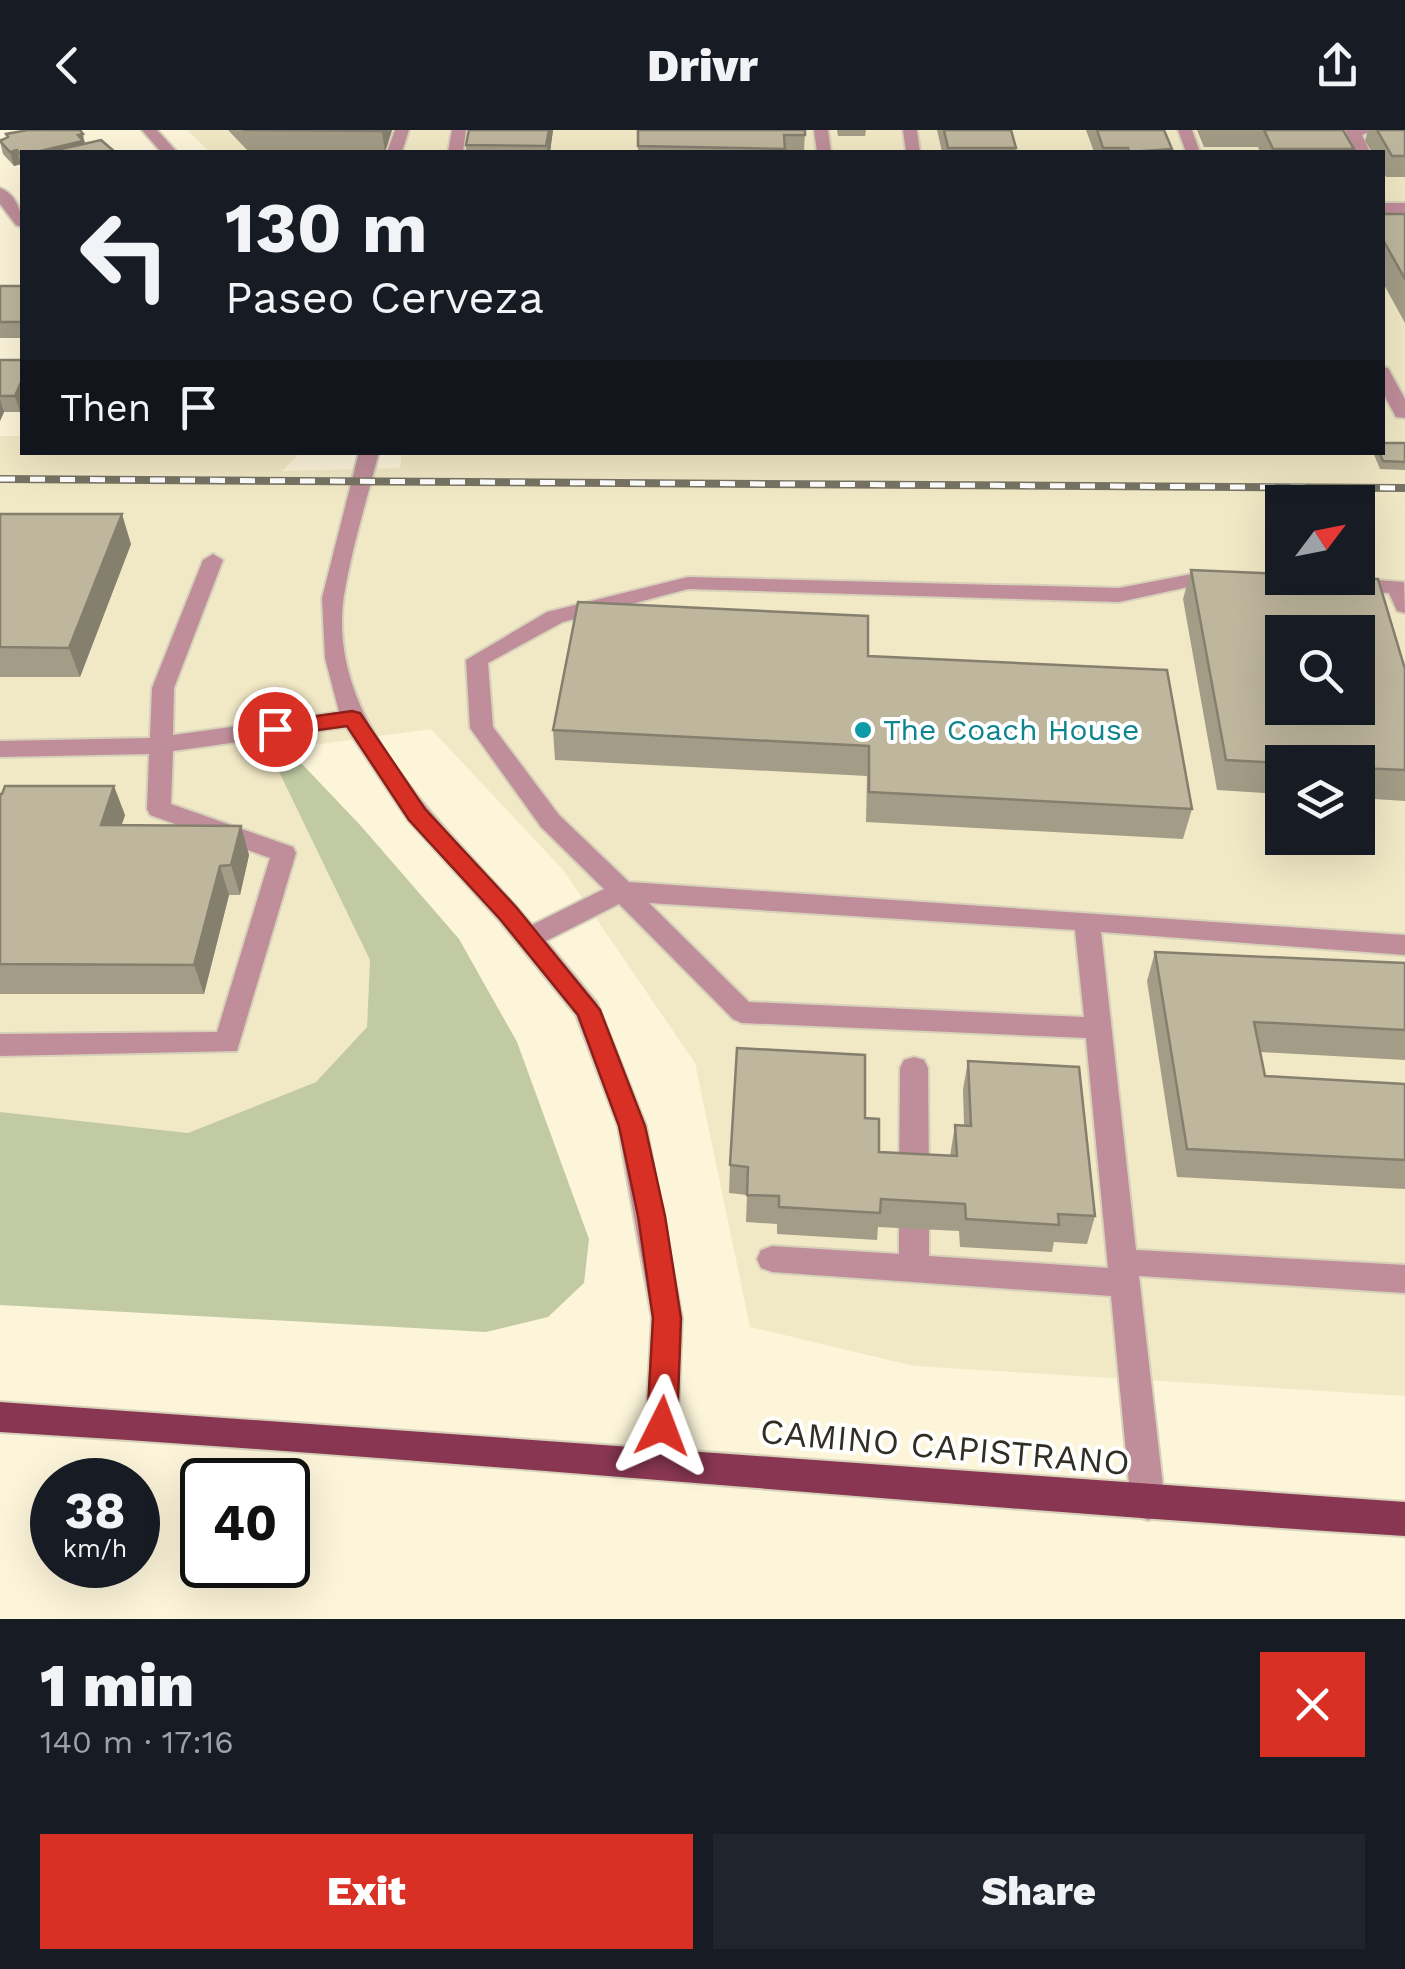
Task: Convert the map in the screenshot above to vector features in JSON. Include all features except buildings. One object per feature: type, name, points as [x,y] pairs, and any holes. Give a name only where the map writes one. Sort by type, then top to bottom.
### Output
[{"type":"main road","name":"CAMINO CAPISTRANO","points":[[0,1417],[660,1462],[1148,1504],[1405,1519]]},
{"type":"street","points":[[148,130],[167,150]]},
{"type":"street","points":[[1362,150],[1352,130],[1366,130]]},
{"type":"street","points":[[0,193],[20,223]]},
{"type":"street","points":[[1385,378],[1403,413]]},
{"type":"street","points":[[368,455],[333,598],[336,658],[352,718],[417,814],[588,1010],[632,1126],[667,1318],[660,1462]]},
{"type":"street","points":[[0,1045],[227,1044],[284,853],[158,809],[162,688],[213,560]]},
{"type":"street","points":[[1098,1028],[742,1012],[550,821],[482,728],[477,660],[555,618],[688,583],[1120,595],[1202,578],[1242,580]]},
{"type":"street","points":[[1375,591],[1402,594]]},
{"type":"street","points":[[0,749],[160,745],[352,718]]},
{"type":"street","points":[[529,938],[622,891],[780,904],[1087,920],[1405,945]]},
{"type":"street","points":[[1087,920],[1148,1504]]},
{"type":"street","points":[[914,1068],[914,1182]]},
{"type":"street","points":[[914,1229],[914,1268]]},
{"type":"street","points":[[772,1259],[914,1268],[1405,1279]]},
{"type":"shaded area","points":[[187,130],[1405,130],[1405,1396],[914,1366],[750,1327],[695,1063],[563,870],[431,729],[269,751],[370,960],[367,1027],[316,1082],[188,1133],[0,1112],[0,436],[20,436],[20,455],[298,455],[282,471],[400,468],[402,455],[1385,455],[1385,150],[208,150]]},
{"type":"green space","points":[[269,751],[303,765],[459,939],[517,1042],[589,1239],[584,1283],[548,1317],[486,1332],[0,1305],[0,1112],[188,1133],[316,1082],[367,1027],[370,960]]},
{"type":"railway","points":[[0,479],[1405,488]]},
{"type":"place","name":"The Coach House","points":[[863,730]]},
{"type":"route","points":[[275,729],[352,718],[417,814],[508,913],[588,1010],[632,1126],[651,1216],[667,1318],[662,1426]]}]
